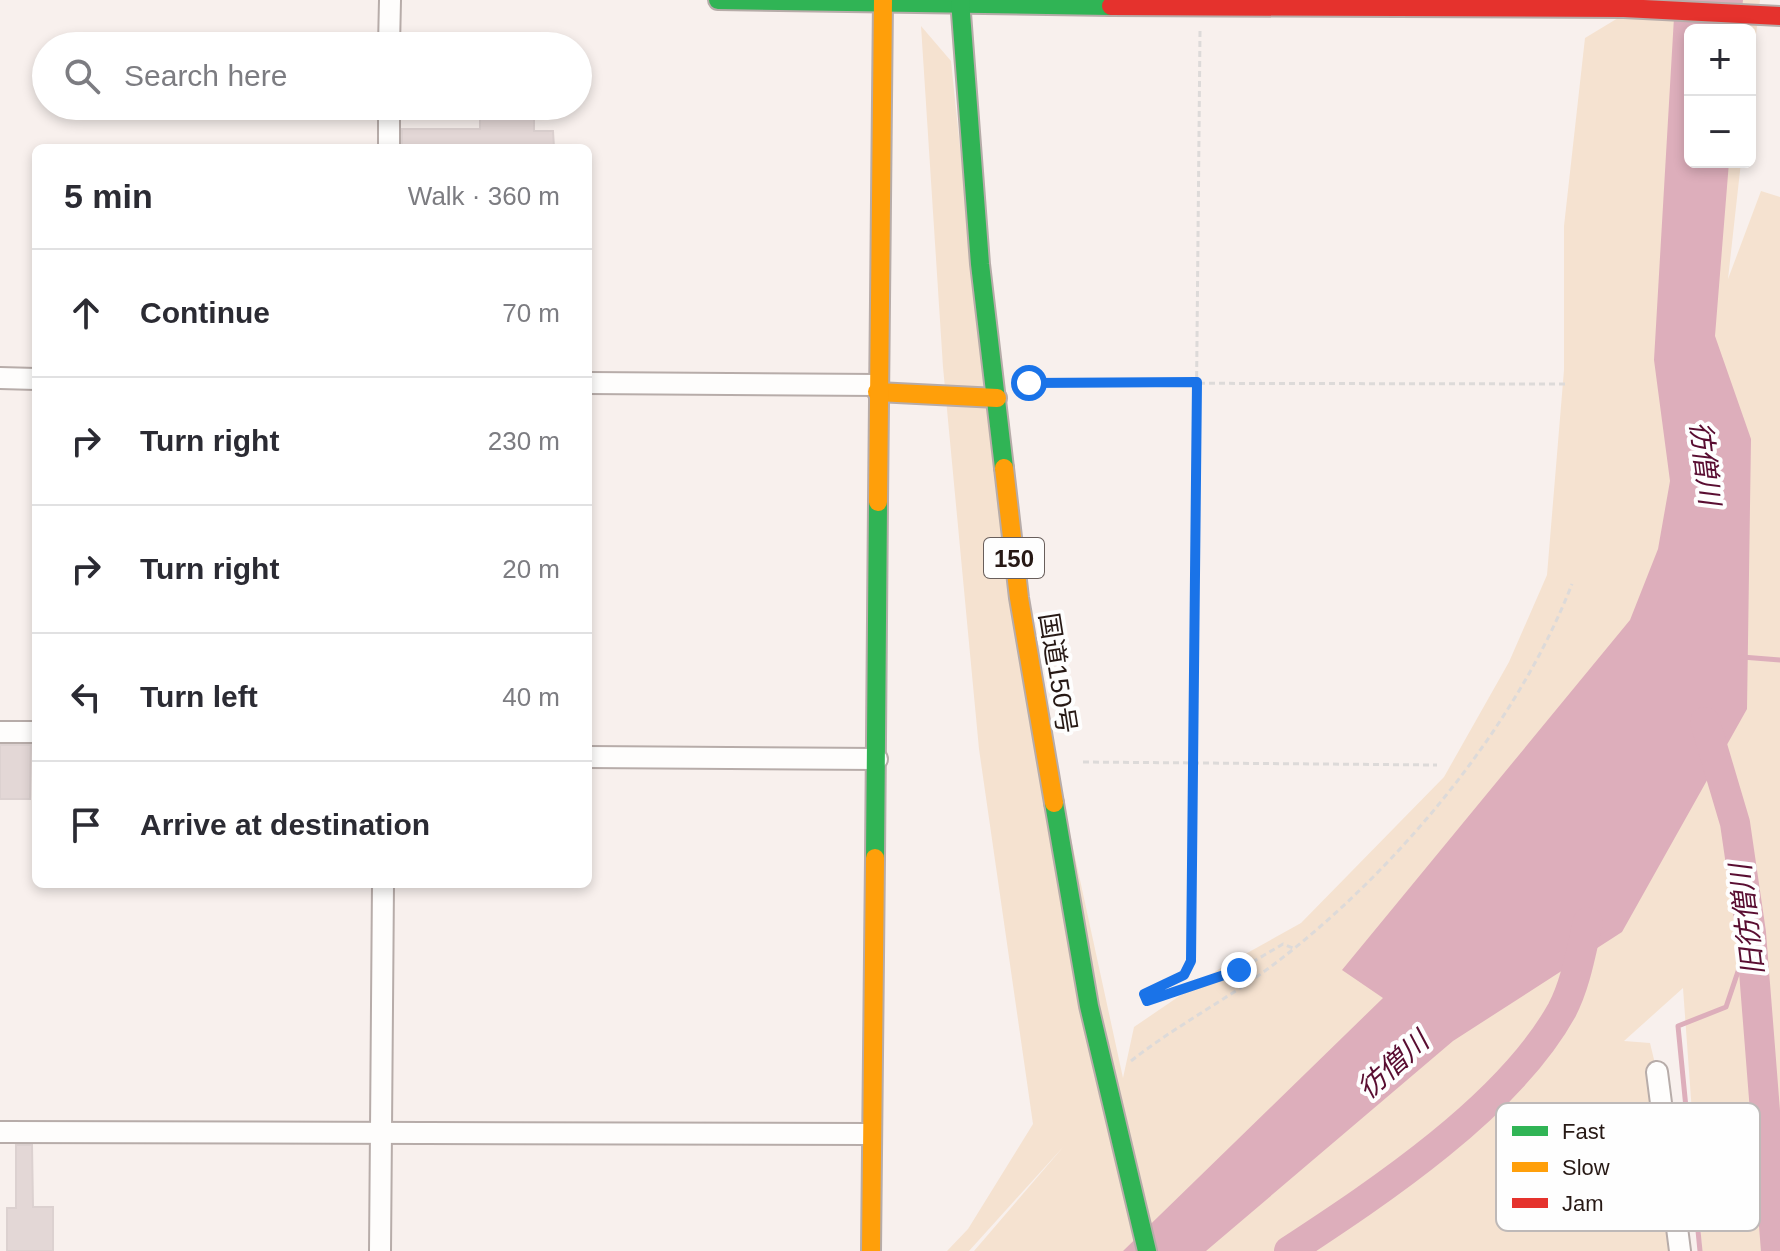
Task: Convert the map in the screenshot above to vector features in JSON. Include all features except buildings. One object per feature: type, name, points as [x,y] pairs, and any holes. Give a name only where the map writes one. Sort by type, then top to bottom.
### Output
[{"type":"main road","points":[[718,0],[1624,8],[1780,16]]},
{"type":"main road","points":[[871,1251],[883,1]]},
{"type":"main road","name":"国道150号","points":[[960,2],[980,264],[1019,598],[1072,911],[1106,1080],[1147,1251]]},
{"type":"main road","points":[[877,388],[997,398]]},
{"type":"street","points":[[389,32],[390,0]]},
{"type":"street","points":[[389,120],[389,144]]},
{"type":"street","points":[[0,378],[32,379]]},
{"type":"street","points":[[592,383],[877,388]]},
{"type":"street","points":[[0,732],[32,732]]},
{"type":"street","points":[[592,757],[877,759]]},
{"type":"street","points":[[380,1251],[383,888]]},
{"type":"street","points":[[1657,1072],[1661,1103]]},
{"type":"street","points":[[0,1132],[871,1134]]},
{"type":"street","points":[[1677,1231],[1680,1251]]},
{"type":"path","points":[[1200,4],[1191,961],[1184,975],[1144,994],[1147,1001],[1239,970],[1283,944],[1293,948]]},
{"type":"path","points":[[1029,383],[1565,384]]},
{"type":"path","points":[[1106,1080],[1162,1036],[1293,948],[1406,842],[1460,778],[1530,671],[1554,631],[1572,584]]},
{"type":"path","points":[[1083,762],[1437,765]]},
{"type":"shaded area","points":[[1624,0],[1760,0],[1756,35],[1756,24],[1684,24],[1684,168],[1740,168],[1728,279],[1761,191],[1780,197],[1780,1251],[1702,1251],[1701,1231],[1760,1231],[1760,1103],[1691,1103],[1683,988],[1624,1041],[1650,1043],[1660,1103],[1496,1103],[1496,1231],[1671,1231],[1673,1251],[974,1251],[1064,1146],[969,1251],[947,1251],[968,1229],[1033,1124],[979,749],[943,367],[921,26],[951,61],[996,493],[1123,1078],[1134,1027],[1222,967],[1301,923],[1444,777],[1509,662],[1547,575],[1564,370],[1564,226],[1585,38],[1623,15]]},
{"type":"water","points":[[1675,0],[1743,0],[1741,24],[1684,24],[1684,168],[1729,168],[1715,336],[1751,439],[1747,709],[1622,932],[1453,1041],[1206,1251],[1123,1251],[1383,998],[1342,970],[1630,620],[1658,549],[1670,481],[1654,360]]},
{"type":"waterway","points":[[1742,657],[1780,660]]},
{"type":"waterway","name":"旧彷僧川","points":[[1705,722],[1735,823],[1751,933],[1776,1251]]},
{"type":"waterway","name":"彷僧川","points":[[1289,1251],[1401,1174],[1476,1113],[1510,1080],[1539,1045],[1567,1000],[1588,922]]},
{"type":"waterway","points":[[1686,1103],[1678,1026],[1726,1007],[1751,933]]},
{"type":"waterway","points":[[1698,1231],[1700,1251]]},
{"type":"traffic: fast","points":[[718,0],[1111,6]]},
{"type":"traffic: fast","points":[[960,0],[980,264],[1004,468]]},
{"type":"traffic: fast","points":[[875,858],[878,502]]},
{"type":"traffic: fast","points":[[1054,803],[1089,1006],[1147,1251]]},
{"type":"traffic: slow","points":[[878,502],[883,0]]},
{"type":"traffic: slow","points":[[877,392],[997,398]]},
{"type":"traffic: slow","points":[[1004,468],[1019,598],[1054,803]]},
{"type":"traffic: slow","points":[[871,1251],[875,858]]},
{"type":"traffic: jam","points":[[1111,6],[1624,8],[1780,16]]},
{"type":"route","points":[[1029,383],[1197,382],[1191,961],[1184,975],[1144,994],[1147,1001],[1239,970]]}]
